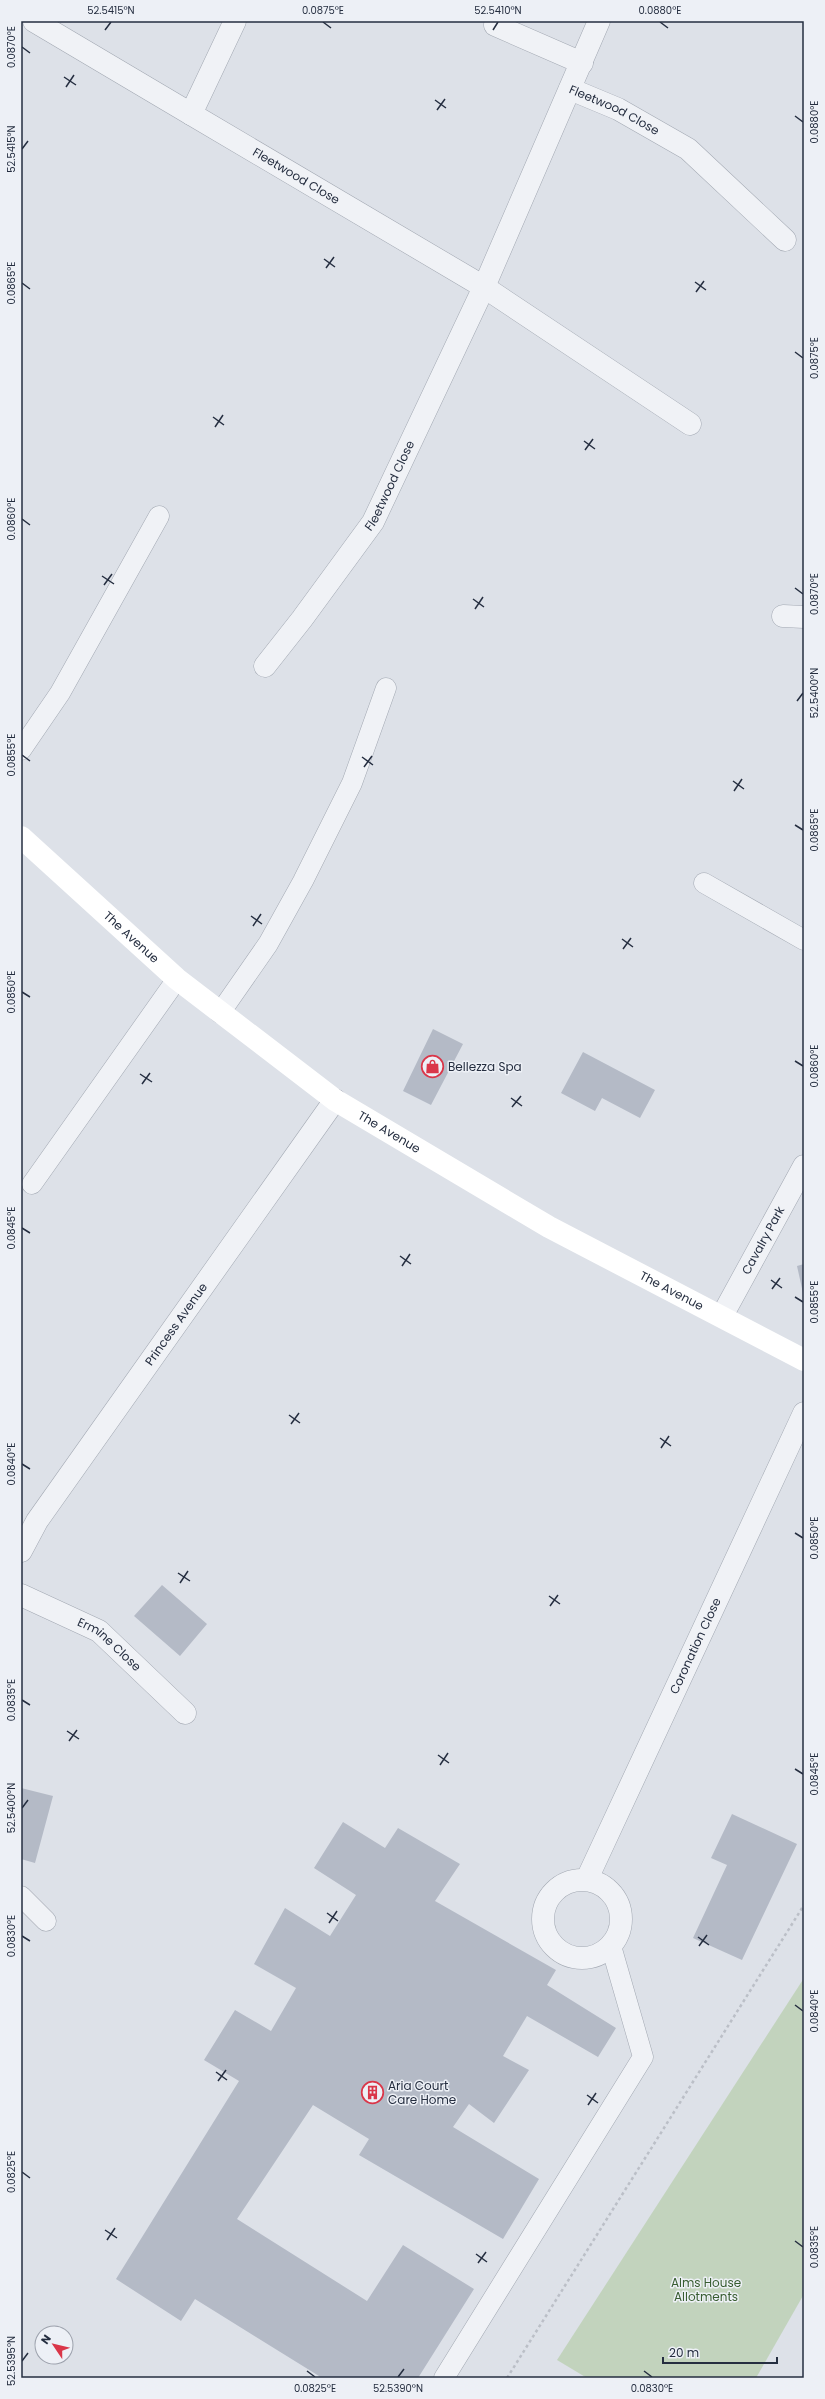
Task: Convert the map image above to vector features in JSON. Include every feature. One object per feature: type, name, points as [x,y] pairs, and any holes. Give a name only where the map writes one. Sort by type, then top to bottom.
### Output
[{"type":"main road","name":"The Avenue","points":[[21,837],[177,979],[335,1100],[549,1227],[804,1360]]},
{"type":"street","name":"Fleetwood Close","points":[[34,21],[484,288],[690,424]]},
{"type":"street","points":[[191,114],[235,21]]},
{"type":"street","points":[[570,89],[599,21]]},
{"type":"street","points":[[494,25],[582,63]]},
{"type":"street","name":"Fleetwood Close","points":[[265,666],[302,619],[372,522],[484,288],[570,89],[618,109],[688,148],[785,240]]},
{"type":"street","name":"Princess Avenue","points":[[21,1551],[37,1521],[335,1100]]},
{"type":"street","name":"Cavalry Park","points":[[722,1316],[804,1166]]},
{"type":"street","name":"Coronation Close","points":[[587,1879],[804,1413]]},
{"type":"street","name":"Ermine Close","points":[[21,1595],[99,1631],[185,1713]]},
{"type":"street","points":[[587,1879],[605,1887],[614,1895],[620,1907],[622,1920],[619,1934],[612,1946],[603,1953],[590,1958],[576,1958],[564,1954],[554,1947],[546,1935],[543,1922],[544,1908],[551,1896],[560,1886],[573,1880],[587,1879]]},
{"type":"lane","points":[[21,750],[60,693],[159,516]]},
{"type":"lane","points":[[220,1012],[268,944],[303,881],[352,783],[386,688]]},
{"type":"lane","points":[[704,883],[804,940]]},
{"type":"lane","points":[[32,1184],[177,979]]},
{"type":"lane","points":[[21,1896],[46,1921]]},
{"type":"lane","points":[[444,2378],[643,2057],[612,1946]]},
{"type":"path","points":[[507,2378],[804,1905]]},
{"type":"green space","name":"Alms House Allotments","points":[[804,1978],[804,2294],[756,2378],[587,2378],[557,2360]]},
{"type":"building","name":"Bellezza Spa","points":[[433,1029],[463,1044],[431,1105],[403,1091]]},
{"type":"building","points":[[583,1052],[655,1090],[640,1118],[602,1098],[595,1111],[561,1093]]},
{"type":"building","points":[[804,1264],[804,1292],[803,1293],[797,1266]]},
{"type":"building","points":[[162,1585],[207,1624],[180,1656],[134,1616]]},
{"type":"building","points":[[21,1788],[53,1796],[35,1863],[21,1859]]},
{"type":"building","points":[[732,1814],[797,1844],[742,1960],[693,1938],[727,1865],[711,1858]]},
{"type":"building","name":"Aria Court Care Home","points":[[343,1822],[385,1848],[398,1828],[460,1864],[435,1901],[556,1970],[547,1985],[616,2028],[598,2057],[527,2016],[503,2056],[529,2070],[494,2123],[469,2104],[453,2127],[539,2179],[503,2239],[359,2155],[369,2139],[313,2105],[237,2219],[367,2301],[403,2245],[474,2289],[418,2378],[318,2378],[319,2376],[195,2299],[181,2321],[116,2279],[239,2081],[204,2060],[235,2010],[271,2031],[296,1988],[254,1964],[285,1908],[330,1936],[356,1895],[314,1868]]},
{"type":"place","name":"Bellezza Spa","points":[[432,1067]]},
{"type":"place","name":"Aria Court Care Home","points":[[373,2093]]}]
